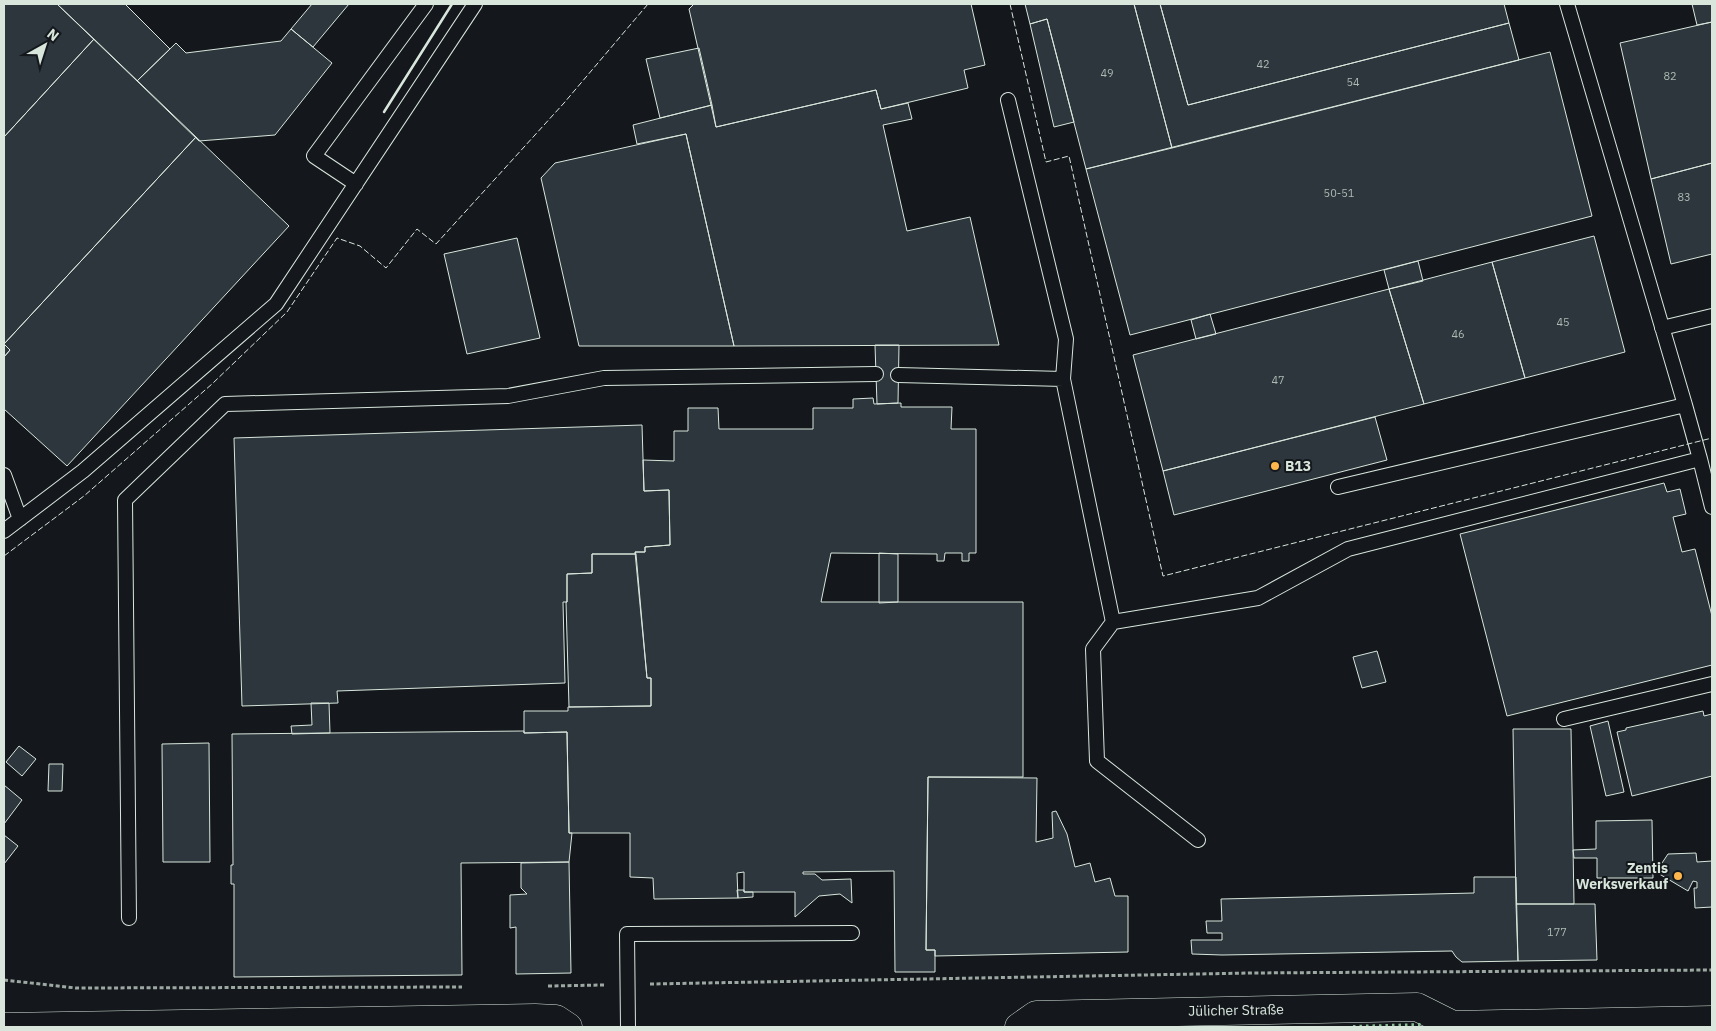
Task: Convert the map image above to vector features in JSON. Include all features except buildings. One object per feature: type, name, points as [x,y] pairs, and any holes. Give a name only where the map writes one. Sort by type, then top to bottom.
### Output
[{"type":"main road","name":"Jülicher Straße","points":[[1019,1027],[1036,1015],[1417,1007],[1451,1026],[1712,1020]]},
{"type":"main road","points":[[4,1027],[535,1018],[556,1019],[568,1027]]},
{"type":"lane","points":[[356,184],[314,156],[426,4]]},
{"type":"lane","points":[[4,531],[83,471],[276,304],[475,4]]},
{"type":"lane","points":[[1567,4],[1685,405],[1712,507]]},
{"type":"lane","points":[[1008,100],[1066,339],[1063,379],[1113,622]]},
{"type":"lane","points":[[1662,328],[1712,316]]},
{"type":"lane","points":[[129,918],[125,500],[225,404],[508,396],[604,378],[876,374]]},
{"type":"lane","points":[[898,374],[1063,379]]},
{"type":"lane","points":[[1338,487],[1685,405]]},
{"type":"lane","points":[[1198,840],[1098,761],[1093,649],[1113,622],[1258,598],[1348,548],[1700,459]]},
{"type":"lane","points":[[4,475],[20,519]]},
{"type":"lane","points":[[1564,719],[1712,684]]},
{"type":"lane","points":[[628,1027],[627,934],[852,933]]},
{"type":"path","points":[[544,986],[1252,973],[1712,970]]},
{"type":"path","points":[[4,980],[76,988],[465,987]]},
{"type":"hedge","points":[[1353,1027],[1421,1025]]},
{"type":"fence","points":[[4,556],[84,496],[212,384],[287,312],[337,238],[360,246],[386,268],[417,229],[436,244],[564,103],[648,4]]},
{"type":"fence","points":[[1010,4],[1046,162],[1069,156],[1163,576],[1712,438]]},
{"type":"wall","points":[[384,112],[452,4]]},
{"type":"place","name":"B13","points":[[1275,466]]},
{"type":"place","name":"Zentis Werksverkauf","points":[[1678,876]]}]
